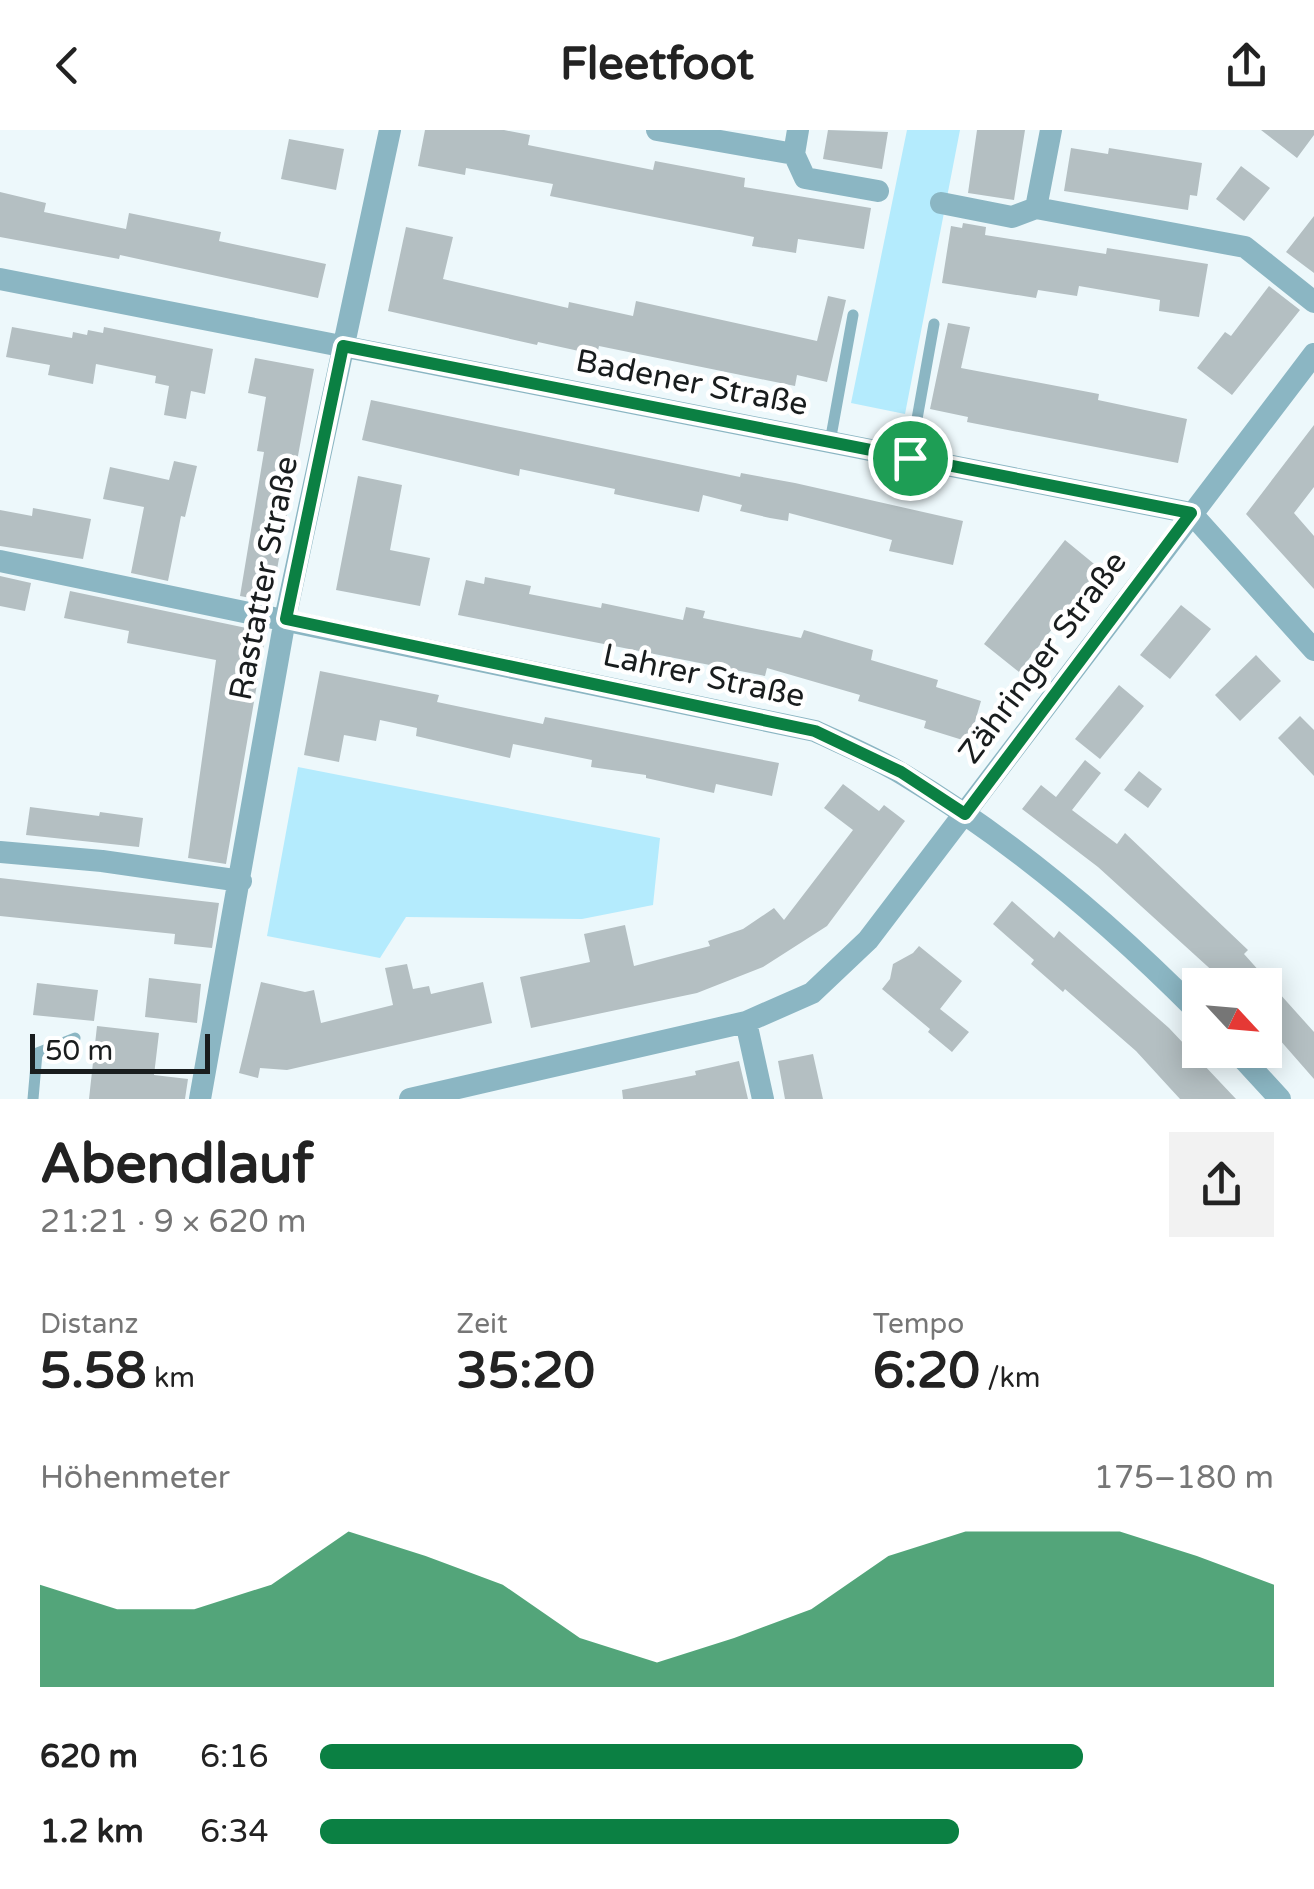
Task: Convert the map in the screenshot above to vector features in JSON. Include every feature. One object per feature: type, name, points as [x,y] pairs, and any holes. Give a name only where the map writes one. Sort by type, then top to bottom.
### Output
[{"type":"street","name":"Rastatter Straße","points":[[200,1099],[286,619],[390,130]]},
{"type":"street","points":[[657,130],[794,154]]},
{"type":"street","points":[[798,130],[794,154],[805,178],[878,191]]},
{"type":"street","points":[[1036,208],[1051,130]]},
{"type":"street","points":[[941,202],[1012,217],[1036,208],[1246,247],[1314,302]]},
{"type":"street","name":"Badener Straße","points":[[0,279],[1191,513]]},
{"type":"street","name":"Zähringer Straße","points":[[410,1099],[746,1022],[812,993],[868,940],[1314,354]]},
{"type":"street","points":[[1191,513],[1314,650]]},
{"type":"street","name":"Lahrer Straße","points":[[0,560],[815,731],[901,772],[965,814],[1076,897],[1182,997]]},
{"type":"street","points":[[0,852],[102,861],[241,881]]},
{"type":"street","points":[[746,1022],[763,1099]]},
{"type":"street","points":[[1252,1068],[1280,1099]]},
{"type":"lane","points":[[830,442],[853,315]]},
{"type":"lane","points":[[910,458],[934,324]]},
{"type":"lane","points":[[33,1099],[37,1053],[75,1038]]},
{"type":"shaded area","points":[[907,130],[960,130],[905,414],[851,403]]},
{"type":"shaded area","points":[[298,767],[660,838],[653,905],[582,919],[406,917],[380,958],[267,936]]},
{"type":"building","points":[[425,130],[504,130],[530,135],[528,145],[653,170],[655,161],[745,178],[744,187],[871,208],[864,249],[798,239],[796,253],[752,246],[754,237],[550,196],[553,184],[466,168],[465,175],[418,166]]},
{"type":"building","points":[[828,130],[888,132],[882,169],[823,159]]},
{"type":"building","points":[[977,130],[1025,130],[1014,200],[968,193]]},
{"type":"building","points":[[1261,130],[1314,130],[1314,135],[1297,158]]},
{"type":"building","points":[[289,139],[344,149],[336,190],[281,179]]},
{"type":"building","points":[[1071,148],[1108,154],[1109,148],[1202,163],[1197,196],[1190,195],[1188,210],[1064,191]]},
{"type":"building","points":[[1241,166],[1270,188],[1244,221],[1216,199]]},
{"type":"building","points":[[0,192],[46,203],[44,212],[126,229],[129,213],[221,232],[219,241],[326,264],[318,298],[120,255],[119,259],[0,237]]},
{"type":"building","points":[[1314,216],[1314,273],[1286,252]]},
{"type":"building","points":[[963,223],[986,227],[985,235],[1106,254],[1107,248],[1208,264],[1199,317],[1159,311],[1160,300],[1079,286],[1077,296],[1038,290],[1036,298],[942,283],[951,226],[962,228]]},
{"type":"building","points":[[406,227],[453,237],[443,279],[568,308],[569,302],[633,316],[636,301],[817,341],[828,296],[846,300],[827,382],[797,375],[795,386],[599,346],[597,355],[388,311]]},
{"type":"building","points":[[1269,286],[1300,310],[1232,395],[1197,368],[1225,332],[1231,336]]},
{"type":"building","points":[[948,323],[970,327],[961,368],[1099,394],[1098,400],[1187,419],[1178,463],[967,422],[968,417],[930,409]]},
{"type":"building","points":[[12,327],[72,338],[73,332],[103,333],[104,327],[213,349],[205,394],[191,391],[186,419],[164,415],[169,386],[155,383],[156,376],[96,364],[93,384],[48,375],[50,365],[6,357]]},
{"type":"building","points":[[255,358],[314,369],[271,602],[240,596],[264,452],[257,451],[266,397],[248,393]]},
{"type":"building","points":[[371,400],[740,477],[741,473],[795,483],[963,521],[953,565],[889,551],[892,540],[789,513],[788,521],[770,518],[740,511],[742,505],[703,495],[699,512],[614,494],[615,489],[520,469],[519,476],[362,440]]},
{"type":"building","points":[[1314,425],[1314,487],[1294,513],[1314,536],[1314,589],[1246,514]]},
{"type":"building","points":[[174,461],[197,466],[185,517],[181,516],[168,581],[131,573],[144,507],[103,499],[110,467],[169,480]]},
{"type":"building","points":[[358,476],[402,485],[390,550],[430,558],[420,606],[336,590]]},
{"type":"building","points":[[33,508],[91,519],[83,559],[0,546],[0,510],[32,516]]},
{"type":"building","points":[[1065,540],[1099,568],[1019,672],[984,644]]},
{"type":"building","points":[[0,576],[31,583],[25,611],[0,606]]},
{"type":"building","points":[[485,577],[531,586],[529,594],[601,608],[602,603],[683,620],[686,607],[705,611],[703,618],[801,638],[804,630],[873,650],[871,660],[938,680],[936,687],[981,701],[969,742],[924,728],[926,721],[858,701],[860,695],[767,668],[765,676],[458,615],[466,580],[484,584]]},
{"type":"building","points":[[70,591],[266,632],[226,864],[188,858],[216,660],[127,643],[129,631],[64,618]]},
{"type":"building","points":[[1181,605],[1211,629],[1170,679],[1140,655]]},
{"type":"building","points":[[1256,655],[1281,681],[1240,721],[1215,695]]},
{"type":"building","points":[[320,671],[439,695],[437,702],[543,724],[545,717],[779,763],[772,796],[716,784],[714,793],[646,775],[591,767],[592,760],[513,744],[510,758],[416,736],[417,728],[380,720],[376,741],[344,735],[339,762],[304,755]]},
{"type":"building","points":[[1119,685],[1144,706],[1100,759],[1075,739]]},
{"type":"building","points":[[1300,716],[1314,730],[1314,776],[1278,738]]},
{"type":"building","points":[[1085,760],[1101,773],[1072,810],[1117,844],[1125,833],[1248,950],[1244,954],[1257,968],[1209,968],[1098,867],[1022,809],[1041,785],[1056,797]]},
{"type":"building","points":[[1139,771],[1162,789],[1148,808],[1124,790]]},
{"type":"building","points":[[843,784],[879,811],[884,805],[905,821],[827,926],[763,967],[697,993],[531,1028],[520,977],[590,962],[584,934],[625,925],[634,966],[710,946],[708,941],[743,929],[774,908],[784,920],[853,830],[824,808]]},
{"type":"building","points":[[30,807],[143,818],[139,847],[26,835]]},
{"type":"building","points":[[0,878],[219,903],[212,948],[174,944],[175,934],[0,916]]},
{"type":"building","points":[[1012,901],[1054,938],[1059,931],[1182,1042],[1182,1068],[1207,1068],[1236,1099],[1180,1099],[1136,1051],[1031,964],[1034,960],[993,924]]},
{"type":"building","points":[[919,946],[962,981],[940,1009],[969,1032],[952,1052],[882,989],[890,979],[893,964]]},
{"type":"building","points":[[407,964],[413,989],[429,986],[431,994],[483,982],[492,1023],[287,1070],[260,1068],[258,1078],[239,1073],[261,982],[305,992],[314,990],[321,1023],[393,1005],[385,968]]},
{"type":"building","points":[[149,978],[201,984],[197,1023],[145,1017]]},
{"type":"building","points":[[37,983],[98,990],[94,1021],[33,1015]]},
{"type":"building","points":[[1282,996],[1314,1032],[1314,1079],[1282,1042]]},
{"type":"building","points":[[97,1026],[159,1033],[154,1075],[188,1079],[185,1099],[89,1099]]},
{"type":"building","points":[[813,1054],[823,1099],[785,1099],[778,1061]]},
{"type":"building","points":[[739,1061],[748,1099],[623,1099],[622,1090],[696,1075],[695,1071]]},
{"type":"route","points":[[343,346],[910,458],[1191,513],[965,814],[901,772],[815,731],[286,619],[343,346]]}]
